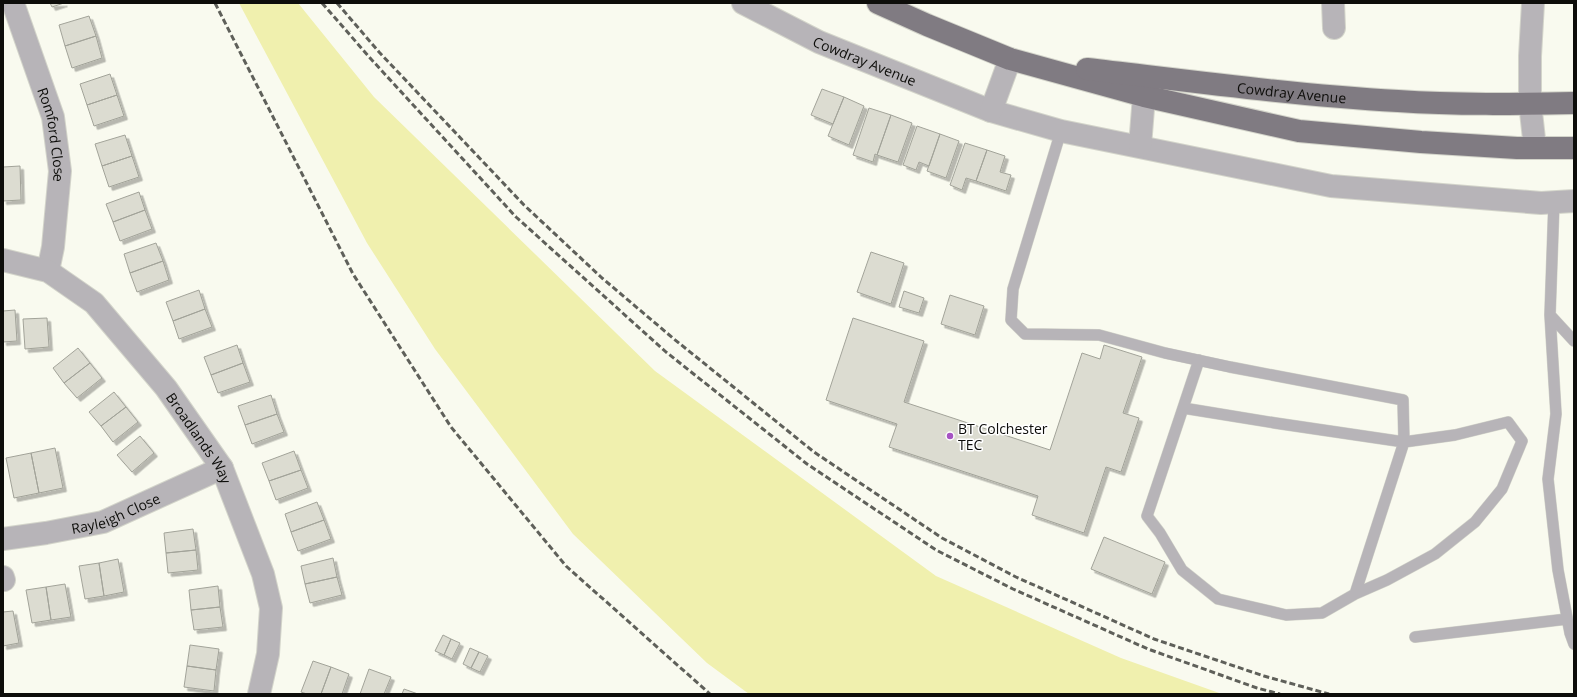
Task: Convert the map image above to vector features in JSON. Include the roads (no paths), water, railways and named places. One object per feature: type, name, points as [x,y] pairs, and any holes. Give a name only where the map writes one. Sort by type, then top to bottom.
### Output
[{"type":"main road","name":"Cowdray Avenue","points":[[878,3],[1010,59],[1144,96],[1299,131],[1421,142],[1535,148],[1574,148]]},
{"type":"main road","name":"Cowdray Avenue","points":[[1010,59],[1246,88],[1391,101],[1530,104],[1574,103]]},
{"type":"street","name":"Romford Close","points":[[13,3],[53,117],[60,171],[53,247],[48,271]]},
{"type":"street","name":"Cowdray Avenue","points":[[743,3],[819,42],[991,110],[1061,131],[1331,186],[1541,202],[1564,201]]},
{"type":"street","points":[[1333,3],[1334,28]]},
{"type":"street","points":[[1533,3],[1530,56],[1530,104],[1535,148]]},
{"type":"street","points":[[991,110],[1010,59]]},
{"type":"street","points":[[1140,146],[1144,96]]},
{"type":"street","name":"Broadlands Way","points":[[3,260],[48,271],[94,303],[166,388],[222,468],[263,574],[271,608],[268,654],[259,694]]},
{"type":"street","name":"Rayleigh Close","points":[[3,539],[103,522],[222,468]]},
{"type":"lane","points":[[1061,131],[1013,289],[1011,320],[1025,334],[1099,334],[1165,353],[1403,400],[1404,442],[1356,594]]},
{"type":"lane","points":[[1564,201],[1550,315],[1556,414],[1548,479],[1558,570],[1570,633],[1574,644]]},
{"type":"lane","points":[[1550,315],[1574,341]]},
{"type":"lane","points":[[1183,408],[1404,442],[1455,435],[1508,422],[1522,441],[1502,489],[1475,522],[1435,554],[1387,580],[1356,594],[1322,613],[1286,615],[1218,599],[1182,570],[1160,533],[1147,516],[1183,408],[1199,360]]},
{"type":"lane","points":[[1415,637],[1567,619]]},
{"type":"railway","points":[[215,3],[353,274],[451,427],[566,566],[710,694]]},
{"type":"railway","points":[[322,3],[371,59],[516,217],[666,352],[807,464],[936,550],[1013,589],[1148,649],[1257,688],[1280,694]]},
{"type":"railway","points":[[337,3],[379,52],[524,205],[602,278],[674,339],[814,452],[942,538],[1016,577],[1154,639],[1264,676],[1329,694]]},
{"type":"place","name":"BT Colchester TEC","points":[[950,436]]}]
